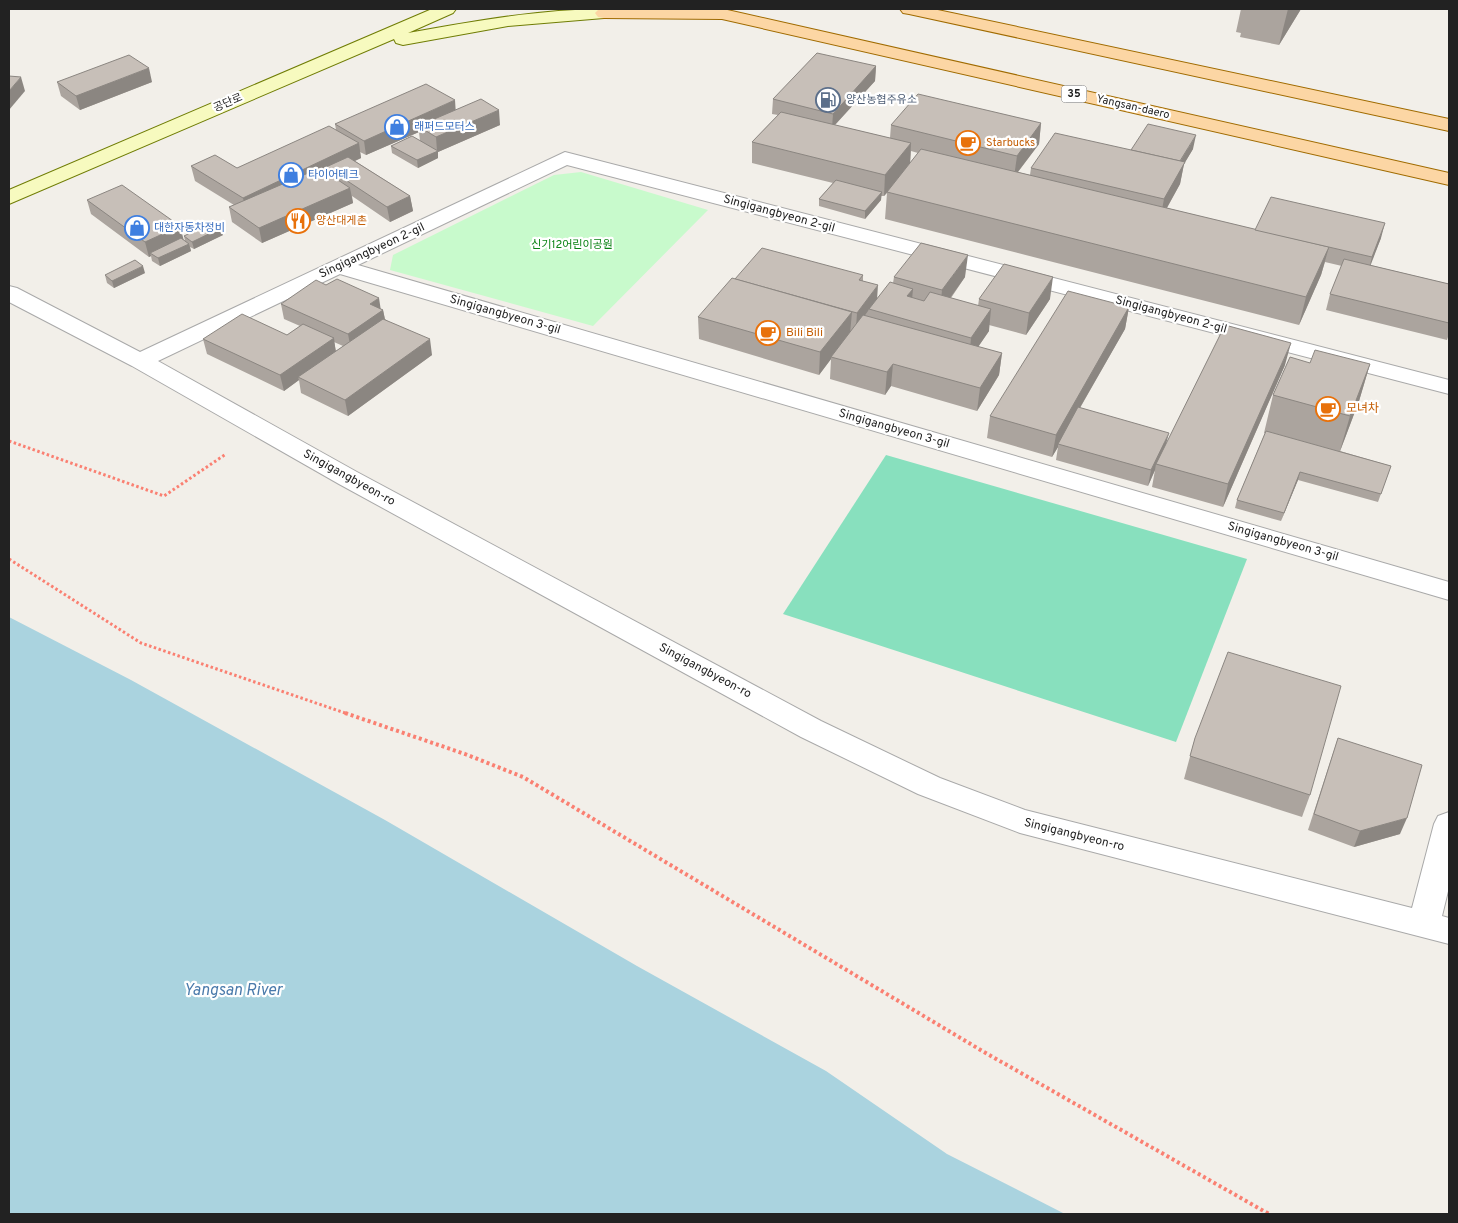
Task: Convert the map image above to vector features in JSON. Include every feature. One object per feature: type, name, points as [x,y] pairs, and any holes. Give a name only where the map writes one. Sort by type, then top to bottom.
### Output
[{"type":"main road","name":"Yangsan-daero","points":[[700,9],[1449,179]]},
{"type":"main road","points":[[909,9],[1449,125]]},
{"type":"main road","points":[[604,13],[727,15]]},
{"type":"street","points":[[369,42],[402,9]]},
{"type":"street","name":"공단로","points":[[9,198],[448,9]]},
{"type":"street","points":[[369,42],[406,39],[508,21],[604,13]]},
{"type":"street","name":"Singigangbyeon 2-gil","points":[[140,361],[565,158],[1449,387]]},
{"type":"street","name":"Singigangbyeon 3-gil","points":[[339,266],[1449,591]]},
{"type":"street","name":"Singigangbyeon-ro","points":[[9,293],[140,361],[348,478],[811,729],[929,786],[1020,822],[1437,928]]},
{"type":"street","points":[[1437,928],[1449,824]]},
{"type":"path","points":[[9,441],[164,496],[226,454]]},
{"type":"path","points":[[9,558],[147,646],[465,754],[523,776],[984,1052],[1269,1214]]},
{"type":"green space","name":"신기12어린이공원","points":[[581,172],[708,210],[593,326],[390,270],[393,255],[554,175]]},
{"type":"green space","points":[[886,455],[1247,559],[1176,742],[783,614]]},
{"type":"water","name":"Yangsan River","points":[[9,617],[131,680],[385,820],[637,966],[826,1071],[947,1154],[1065,1214],[9,1214]]},
{"type":"building","points":[[817,53],[876,66],[833,114],[773,99]]},
{"type":"building","points":[[129,55],[149,68],[76,96],[57,82]]},
{"type":"building","points":[[9,76],[21,77],[9,91]]},
{"type":"building","points":[[426,84],[455,100],[364,141],[335,124]]},
{"type":"building","points":[[918,94],[1041,123],[1017,156],[891,125]]},
{"type":"building","points":[[481,99],[499,110],[436,137],[418,126]]},
{"type":"building","points":[[781,112],[911,143],[885,175],[752,142]]},
{"type":"building","points":[[1148,124],[1196,135],[1180,161],[1131,150]]},
{"type":"building","points":[[329,126],[359,143],[243,198],[191,166],[215,155],[237,168]]},
{"type":"building","points":[[1055,133],[1185,162],[1164,199],[1031,168]]},
{"type":"building","points":[[412,136],[438,151],[417,160],[391,146]]},
{"type":"building","points":[[921,149],[1329,247],[1306,297],[887,192]]},
{"type":"building","points":[[348,157],[410,196],[387,207],[326,167]]},
{"type":"building","points":[[320,168],[350,188],[259,228],[229,207]]},
{"type":"building","points":[[836,180],[882,192],[865,211],[819,199]]},
{"type":"building","points":[[122,185],[180,226],[145,242],[87,200]]},
{"type":"building","points":[[1271,197],[1385,223],[1372,257],[1255,230]]},
{"type":"building","points":[[213,222],[221,228],[192,242],[184,236]]},
{"type":"building","points":[[181,238],[189,244],[158,258],[150,253]]},
{"type":"building","points":[[921,243],[968,255],[942,290],[894,277]]},
{"type":"building","points":[[762,248],[863,275],[859,280],[878,285],[857,313],[735,279]]},
{"type":"building","points":[[1344,259],[1449,284],[1449,323],[1330,294]]},
{"type":"building","points":[[135,260],[143,266],[112,281],[105,275]]},
{"type":"building","points":[[1004,264],[1053,277],[1029,313],[979,299]]},
{"type":"building","points":[[732,278],[852,312],[820,352],[698,317]]},
{"type":"building","points":[[337,279],[379,298],[370,304],[383,310],[348,334],[281,304],[316,280],[326,285]]},
{"type":"building","points":[[890,282],[913,289],[907,296],[924,301],[930,292],[991,309],[971,338],[869,309]]},
{"type":"building","points":[[1068,291],[1129,307],[1056,435],[990,416]]},
{"type":"building","points":[[242,314],[287,335],[303,324],[334,338],[280,375],[203,339]]},
{"type":"building","points":[[863,315],[1002,353],[980,388],[893,364],[887,372],[831,357]]},
{"type":"building","points":[[383,319],[430,339],[345,400],[298,377]]},
{"type":"building","points":[[1225,325],[1291,343],[1228,484],[1156,464]]},
{"type":"building","points":[[1315,350],[1370,364],[1350,416],[1273,395],[1290,357],[1310,363]]},
{"type":"building","points":[[1078,407],[1169,433],[1151,470],[1058,444]]},
{"type":"building","points":[[1266,431],[1391,466],[1381,494],[1300,472],[1284,513],[1237,500]]},
{"type":"building","points":[[1228,652],[1341,686],[1310,795],[1190,756]]},
{"type":"building","points":[[1338,738],[1422,765],[1407,818],[1360,831],[1314,814]]},
{"type":"place","name":"양산농협주유소","points":[[828,100]]},
{"type":"place","name":"래퍼드모터스","points":[[397,127]]},
{"type":"place","name":"Starbucks","points":[[968,143]]},
{"type":"place","name":"타이어테크","points":[[291,175]]},
{"type":"place","name":"양산대게촌","points":[[298,221]]},
{"type":"place","name":"대한자동차정비","points":[[137,228]]},
{"type":"place","name":"Bili Bili","points":[[768,333]]},
{"type":"place","name":"모녀차","points":[[1328,409]]}]
